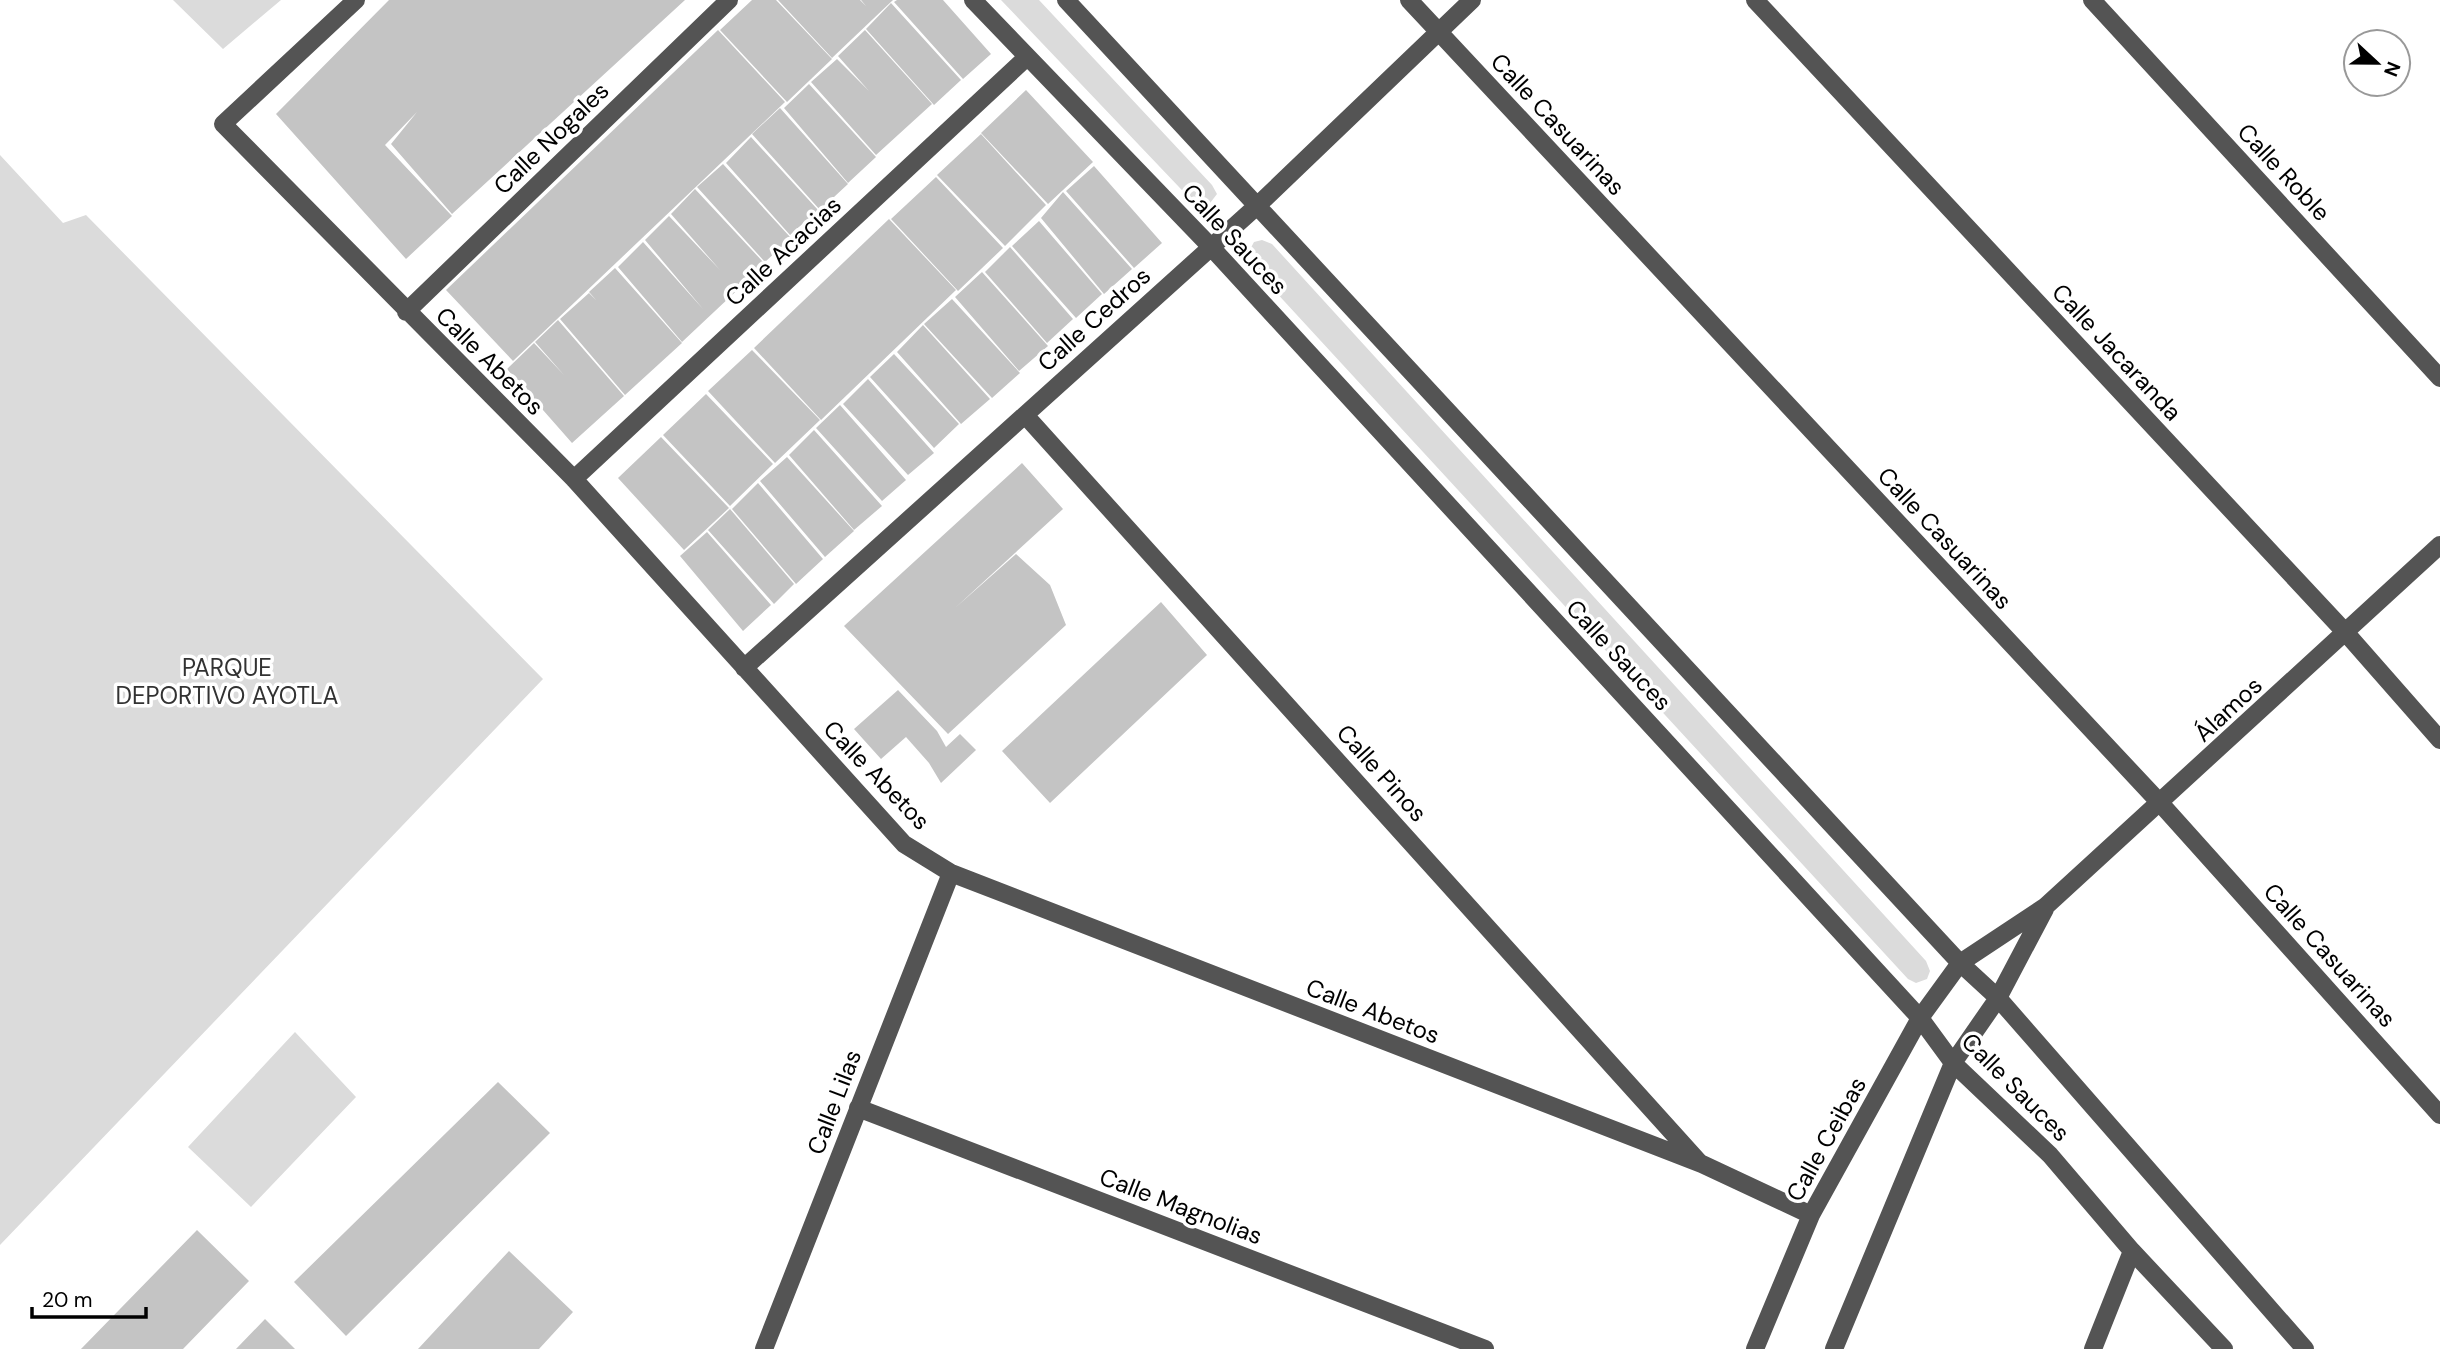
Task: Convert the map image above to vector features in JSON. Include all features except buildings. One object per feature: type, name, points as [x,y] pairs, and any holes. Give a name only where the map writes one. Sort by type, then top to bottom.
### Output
[{"type":"street","name":"Calle Abetos","points":[[356,0],[223,124],[574,480],[904,844],[951,873],[1702,1164],[1811,1215]]},
{"type":"street","name":"Calle Nogales","points":[[406,312],[729,0]]},
{"type":"street","name":"Calle Sauces","points":[[973,0],[1211,247],[1920,1018],[1952,1063],[2050,1155],[2132,1251],[2224,1349]]},
{"type":"street","name":"Calle Sauces","points":[[1066,0],[1959,963],[1998,998],[2305,1349]]},
{"type":"street","name":"Calle Casuarinas","points":[[1409,0],[2161,804],[2440,1115]]},
{"type":"street","name":"Calle Cedros","points":[[744,668],[1258,205],[1472,0]]},
{"type":"street","name":"Calle Jacaranda","points":[[1755,0],[2346,633],[2440,740]]},
{"type":"street","name":"Calle Roble","points":[[2092,0],[2440,378]]},
{"type":"street","name":"Calle Acacias","points":[[574,480],[1026,58]]},
{"type":"street","name":"Calle Pinos","points":[[1025,415],[1702,1164]]},
{"type":"street","name":"Álamos","points":[[1959,963],[2046,906],[2161,804],[2440,545]]},
{"type":"street","name":"Calle Lilas","points":[[769,1348],[858,1108],[951,873]]},
{"type":"street","name":"Álamos","points":[[1998,998],[2046,906]]},
{"type":"street","name":"Calle Ceibas","points":[[1755,1349],[1811,1215],[1920,1018],[1959,963]]},
{"type":"street","points":[[1835,1349],[1952,1063],[1998,998]]},
{"type":"street","name":"Calle Magnolias","points":[[858,1108],[1485,1349]]},
{"type":"street","points":[[2093,1349],[2132,1251]]},
{"type":"green space","points":[[173,0],[281,0],[223,49]]},
{"type":"green space","points":[[1001,0],[1039,0],[1212,185],[1217,194],[1207,207],[1198,207]]},
{"type":"green space","name":"PARQUE DEPORTIVO AYOTLA","points":[[0,155],[63,223],[86,215],[543,679],[0,1245]]},
{"type":"green space","points":[[1262,240],[1272,244],[1926,961],[1930,971],[1927,979],[1916,983],[1908,979],[1251,265],[1246,257],[1254,242]]},
{"type":"green space","points":[[295,1032],[356,1097],[251,1207],[188,1147]]}]
